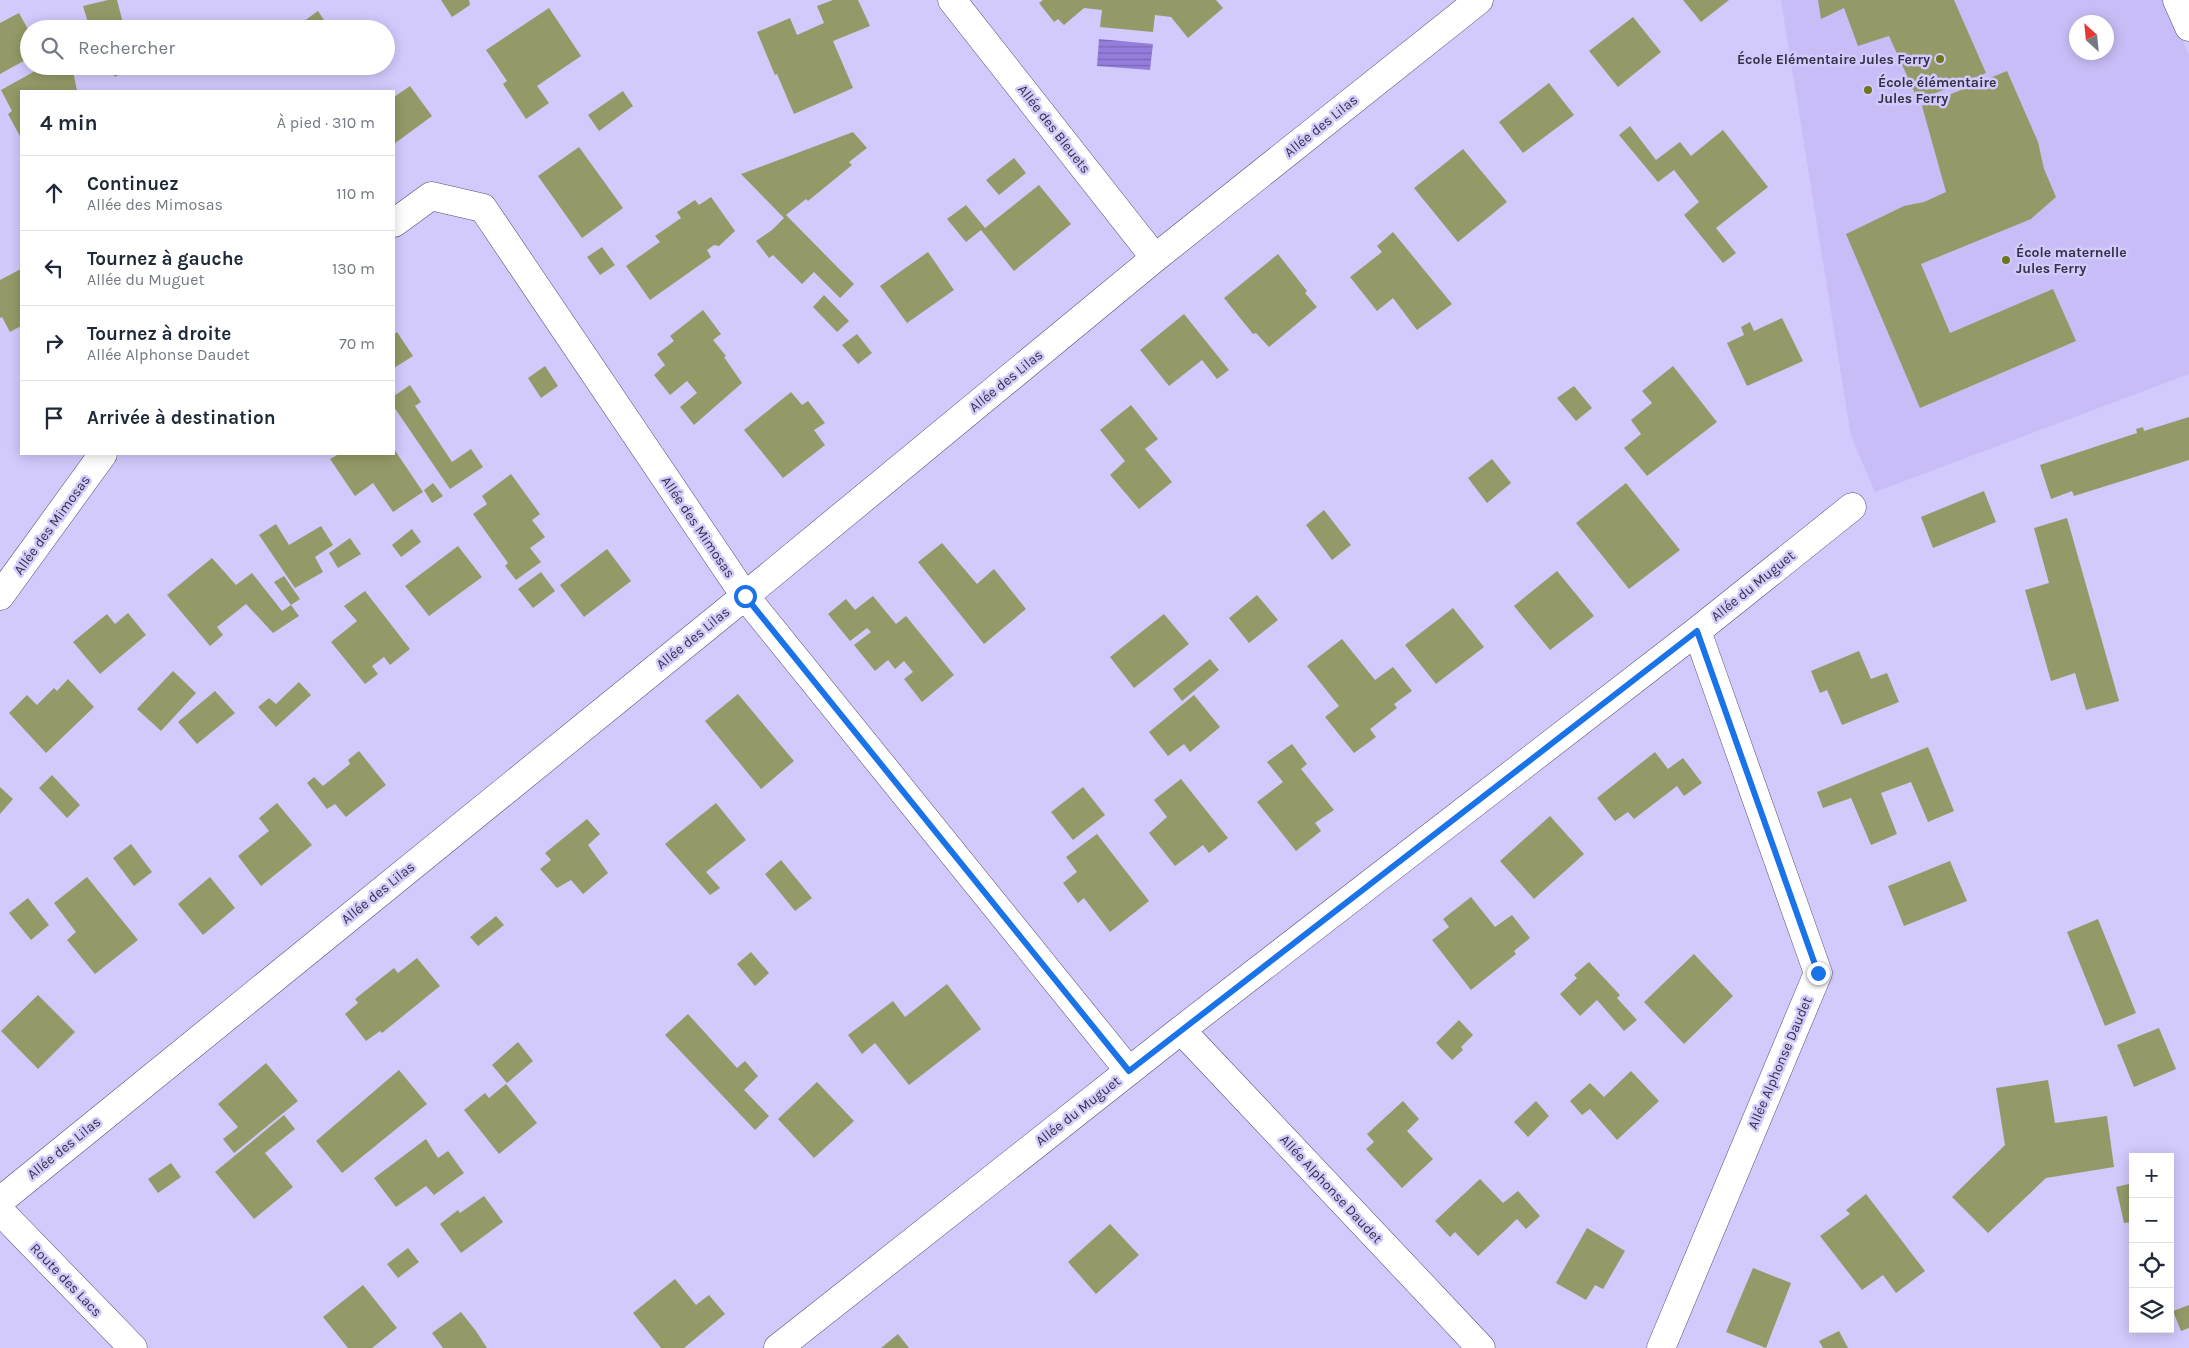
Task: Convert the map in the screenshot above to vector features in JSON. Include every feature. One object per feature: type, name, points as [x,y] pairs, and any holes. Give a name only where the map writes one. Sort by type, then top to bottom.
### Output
[{"type":"street","name":"Allée des Bleuets","points":[[953,0],[1155,258]]},
{"type":"street","name":"Allée des Lilas","points":[[0,1201],[745,596],[1155,258],[1479,0]]},
{"type":"street","points":[[2178,0],[2189,27]]},
{"type":"street","name":"Allée des Mimosas","points":[[395,222],[431,196],[483,208],[745,596],[1129,1071]]},
{"type":"street","name":"Allée des Mimosas","points":[[0,596],[103,455]]},
{"type":"street","name":"Allée du Muguet","points":[[778,1348],[1180,1030],[1697,631],[1852,507]]},
{"type":"street","name":"Allée Alphonse Daudet","points":[[1660,1348],[1818,973],[1697,631]]},
{"type":"street","name":"Allée Alphonse Daudet","points":[[1180,1030],[1481,1348]]},
{"type":"street","name":"Route des Lacs","points":[[0,1212],[133,1348]]},
{"type":"shaded area","name":"École maternelle Jules Ferry","points":[[1781,0],[2166,0],[2189,55],[2189,374],[1875,492],[1851,436]]},
{"type":"shaded area","points":[[1099,39],[1153,44],[1150,70],[1097,66]]},
{"type":"building","points":[[108,0],[117,0],[122,20],[87,20],[83,6]]},
{"type":"building","points":[[441,0],[469,0],[470,5],[452,17]]},
{"type":"building","points":[[833,0],[858,0],[870,26],[833,41],[853,88],[794,114],[757,32],[790,18],[797,35],[824,23],[817,6]]},
{"type":"building","points":[[1043,0],[1216,0],[1223,8],[1188,38],[1171,17],[1155,15],[1153,32],[1100,27],[1102,10],[1084,8],[1064,25],[1058,19],[1054,22],[1039,3]]},
{"type":"building","points":[[1683,0],[1729,0],[1701,22]]},
{"type":"building","name":"École Elémentaire Jules Ferry","points":[[1818,0],[1954,0],[1986,73],[1918,100],[1889,36],[1858,46],[1844,8],[1821,19]]},
{"type":"building","points":[[549,8],[581,56],[537,86],[549,103],[526,119],[503,84],[507,81],[486,50]]},
{"type":"building","points":[[318,11],[324,20],[306,20]]},
{"type":"building","points":[[19,13],[23,20],[20,20],[20,63],[0,74],[0,23]]},
{"type":"building","points":[[1633,17],[1661,52],[1618,87],[1589,51]]},
{"type":"building","points":[[2007,71],[2038,142],[2044,169],[2056,197],[2031,219],[1921,264],[1950,333],[2053,289],[2076,341],[1920,408],[1846,234],[1904,206],[1924,202],[1946,192],[1922,106]]},
{"type":"building","points":[[28,75],[74,75],[77,90],[20,90],[20,136],[8,114],[12,111],[1,90]]},
{"type":"building","points":[[1549,83],[1574,115],[1523,153],[1499,122]]},
{"type":"building","points":[[410,86],[432,116],[395,143],[395,96]]},
{"type":"building","points":[[623,91],[633,106],[599,131],[588,115]]},
{"type":"building","points":[[1630,126],[1656,160],[1680,142],[1691,156],[1723,130],[1768,187],[1716,228],[1736,253],[1723,263],[1684,215],[1699,202],[1674,170],[1658,182],[1619,135]]},
{"type":"building","points":[[853,132],[867,148],[849,162],[852,165],[808,201],[806,199],[786,215],[854,284],[840,298],[814,272],[802,284],[773,255],[769,258],[756,241],[772,230],[784,218],[741,174]]},
{"type":"building","points":[[579,147],[623,208],[582,238],[538,176]]},
{"type":"building","points":[[1463,149],[1507,202],[1458,242],[1414,188]]},
{"type":"building","points":[[1014,158],[1026,173],[999,195],[986,180]]},
{"type":"building","points":[[1039,185],[1071,224],[1014,271],[981,230],[966,242],[947,219],[966,205],[985,228]]},
{"type":"building","points":[[711,197],[735,231],[719,246],[714,245],[707,250],[711,257],[650,300],[626,266],[660,242],[655,236],[681,218],[677,212],[695,200],[699,205]]},
{"type":"building","points":[[1393,232],[1452,304],[1417,330],[1393,298],[1377,311],[1350,277],[1382,252],[1377,246]]},
{"type":"building","points":[[602,247],[615,265],[600,275],[587,257]]},
{"type":"building","points":[[928,252],[954,290],[907,323],[880,286]]},
{"type":"building","points":[[1278,254],[1317,307],[1269,347],[1256,333],[1253,334],[1224,298]]},
{"type":"building","points":[[20,270],[20,327],[10,332],[2,317],[0,318],[0,280]]},
{"type":"building","points":[[824,295],[849,321],[837,332],[813,307]]},
{"type":"building","points":[[703,310],[721,334],[713,340],[726,356],[724,357],[742,383],[694,425],[680,407],[697,393],[687,381],[670,395],[654,375],[665,365],[657,354],[674,341],[670,336]]},
{"type":"building","points":[[1184,314],[1229,370],[1217,379],[1202,360],[1169,386],[1140,350]]},
{"type":"building","points":[[1782,318],[1803,361],[1747,386],[1727,343],[1744,335],[1741,327],[1750,322],[1754,331]]},
{"type":"building","points":[[397,332],[413,356],[395,367],[395,333]]},
{"type":"building","points":[[857,334],[872,353],[858,364],[842,345]]},
{"type":"building","points":[[545,366],[558,386],[541,398],[528,378]]},
{"type":"building","points":[[1673,366],[1717,422],[1647,476],[1624,448],[1641,434],[1631,420],[1652,403],[1642,391]]},
{"type":"building","points":[[410,385],[421,402],[415,406],[452,462],[471,449],[483,467],[450,489],[395,408],[395,395]]},
{"type":"building","points":[[1574,386],[1592,408],[1576,421],[1557,398]]},
{"type":"building","points":[[791,392],[802,405],[808,401],[825,423],[814,430],[825,445],[783,478],[744,430]]},
{"type":"building","points":[[1131,405],[1158,439],[1145,449],[1172,482],[1139,509],[1110,475],[1125,461],[1100,430]]},
{"type":"building","points":[[2189,417],[2189,460],[2074,496],[2072,491],[2051,499],[2040,465],[2137,433],[2136,429],[2143,427],[2144,431]]},
{"type":"building","points":[[395,450],[423,492],[393,512],[373,483],[355,496],[330,459],[337,455],[395,455]]},
{"type":"building","points":[[1492,459],[1511,483],[1487,503],[1468,478]]},
{"type":"building","points":[[511,474],[540,514],[532,520],[545,537],[530,548],[541,562],[516,580],[505,566],[508,563],[473,514],[487,504],[482,496]]},
{"type":"building","points":[[433,483],[443,496],[432,503],[424,490]]},
{"type":"building","points":[[1626,483],[1680,550],[1629,589],[1576,523]]},
{"type":"building","points":[[1984,491],[1996,522],[1933,548],[1921,517]]},
{"type":"building","points":[[1324,510],[1351,545],[1332,560],[1306,525]]},
{"type":"building","points":[[2067,518],[2119,701],[2086,710],[2075,673],[2051,681],[2025,590],[2049,583],[2034,528]]},
{"type":"building","points":[[276,524],[289,545],[321,526],[333,545],[315,557],[323,572],[295,588],[259,535]]},
{"type":"building","points":[[412,529],[421,542],[401,557],[392,545]]},
{"type":"building","points":[[350,538],[361,554],[338,568],[329,553]]},
{"type":"building","points":[[942,543],[977,584],[994,569],[1026,609],[984,644],[918,562]]},
{"type":"building","points":[[458,546],[482,577],[429,616],[405,586]]},
{"type":"building","points":[[607,549],[631,581],[584,617],[560,585]]},
{"type":"building","points":[[212,558],[236,585],[252,573],[282,611],[291,605],[299,616],[273,633],[246,604],[217,627],[223,635],[210,646],[167,595]]},
{"type":"building","points":[[1557,571],[1594,616],[1550,650],[1514,606]]},
{"type":"building","points":[[541,572],[555,591],[533,608],[518,589]]},
{"type":"building","points":[[284,576],[300,599],[291,605],[274,582]]},
{"type":"building","points":[[365,591],[410,649],[390,665],[384,657],[372,666],[378,674],[365,684],[331,642],[357,621],[344,606]]},
{"type":"building","points":[[1257,595],[1278,620],[1249,643],[1229,618]]},
{"type":"building","points":[[873,596],[896,624],[906,616],[954,675],[922,702],[904,679],[913,672],[904,661],[895,669],[888,660],[875,671],[854,645],[871,632],[867,628],[850,641],[828,614],[846,599],[855,610]]},
{"type":"building","points":[[1453,608],[1484,647],[1436,684],[1405,645]]},
{"type":"building","points":[[128,613],[146,635],[100,674],[73,642],[107,614],[115,624]]},
{"type":"building","points":[[1164,614],[1189,644],[1134,688],[1110,657]]},
{"type":"building","points":[[1342,639],[1375,680],[1393,667],[1412,691],[1394,704],[1397,708],[1370,729],[1376,737],[1354,753],[1325,717],[1339,706],[1307,666]]},
{"type":"building","points":[[1859,651],[1871,679],[1887,673],[1899,702],[1842,725],[1827,690],[1820,693],[1811,671]]},
{"type":"building","points":[[1210,659],[1219,670],[1182,701],[1173,689]]},
{"type":"building","points":[[173,671],[196,693],[161,731],[137,709]]},
{"type":"building","points":[[68,679],[94,707],[46,753],[9,713],[27,695],[37,705],[54,688],[57,691]]},
{"type":"building","points":[[299,682],[311,695],[276,727],[258,707],[269,698],[276,704]]},
{"type":"building","points":[[215,691],[235,713],[197,744],[178,722]]},
{"type":"building","points":[[738,694],[794,761],[761,789],[705,721]]},
{"type":"building","points":[[1194,695],[1220,727],[1190,752],[1184,744],[1168,756],[1149,732]]},
{"type":"building","points":[[1292,744],[1307,764],[1301,769],[1334,810],[1315,823],[1321,831],[1296,851],[1257,802],[1283,782],[1267,762]]},
{"type":"building","points":[[1928,747],[1954,811],[1928,822],[1911,782],[1881,793],[1897,834],[1871,845],[1851,798],[1823,808],[1817,792]]},
{"type":"building","points":[[359,751],[386,785],[346,817],[335,804],[327,809],[307,783],[314,777],[323,786],[350,764],[348,760]]},
{"type":"building","points":[[1655,752],[1668,769],[1683,758],[1702,783],[1684,796],[1677,786],[1634,819],[1628,812],[1615,821],[1597,798]]},
{"type":"building","points":[[52,775],[80,805],[67,818],[39,788]]},
{"type":"building","points":[[1181,779],[1228,838],[1209,853],[1203,845],[1175,866],[1149,833],[1167,817],[1154,800]]},
{"type":"building","points":[[0,787],[13,799],[0,814]]},
{"type":"building","points":[[1083,787],[1105,815],[1073,840],[1051,812]]},
{"type":"building","points":[[277,803],[312,845],[261,886],[238,856],[269,831],[259,818]]},
{"type":"building","points":[[716,803],[746,840],[706,872],[720,888],[710,895],[665,844]]},
{"type":"building","points":[[1550,816],[1584,854],[1534,899],[1500,861]]},
{"type":"building","points":[[587,819],[600,834],[588,845],[608,873],[583,894],[571,880],[557,888],[540,869],[551,860],[545,853]]},
{"type":"building","points":[[1097,834],[1149,901],[1110,932],[1084,898],[1078,903],[1063,883],[1077,872],[1066,857]]},
{"type":"building","points":[[131,844],[152,872],[134,886],[113,858]]},
{"type":"building","points":[[781,860],[812,898],[795,911],[765,874]]},
{"type":"building","points":[[1950,861],[1967,901],[1904,926],[1888,886]]},
{"type":"building","points":[[87,877],[138,940],[95,974],[67,940],[76,932],[54,903]]},
{"type":"building","points":[[210,877],[235,908],[203,935],[178,904]]},
{"type":"building","points":[[1471,897],[1495,927],[1512,915],[1530,938],[1514,951],[1516,954],[1471,990],[1432,940],[1449,927],[1443,919]]},
{"type":"building","points":[[28,898],[49,925],[31,940],[9,913]]},
{"type":"building","points":[[496,916],[504,925],[478,946],[470,937]]},
{"type":"building","points":[[2098,919],[2136,1013],[2105,1026],[2067,932]]},
{"type":"building","points":[[751,952],[769,973],[755,986],[737,964]]},
{"type":"building","points":[[1694,954],[1733,996],[1684,1044],[1644,1002]]},
{"type":"building","points":[[417,958],[440,986],[382,1033],[380,1031],[366,1041],[345,1014],[358,1003],[355,999],[394,968],[398,973]]},
{"type":"building","points":[[1589,962],[1620,995],[1617,998],[1637,1020],[1624,1031],[1597,1000],[1580,1016],[1560,994],[1577,978],[1574,975]]},
{"type":"building","points":[[947,984],[981,1029],[909,1085],[875,1043],[862,1054],[848,1035],[893,1001],[905,1017]]},
{"type":"building","points":[[38,995],[75,1032],[38,1069],[1,1031]]},
{"type":"building","points":[[688,1014],[737,1068],[745,1061],[758,1076],[744,1090],[769,1116],[755,1130],[665,1035]]},
{"type":"building","points":[[1459,1020],[1473,1035],[1461,1047],[1463,1050],[1452,1060],[1436,1043]]},
{"type":"building","points":[[2159,1028],[2176,1069],[2134,1087],[2117,1045]]},
{"type":"building","points":[[518,1042],[533,1061],[507,1083],[492,1065]]},
{"type":"building","points":[[266,1063],[298,1101],[234,1153],[223,1139],[238,1127],[218,1104]]},
{"type":"building","points":[[399,1070],[427,1104],[342,1173],[316,1141]]},
{"type":"building","points":[[1631,1071],[1659,1101],[1617,1140],[1590,1109],[1582,1115],[1570,1101],[1590,1083],[1604,1097]]},
{"type":"building","points":[[2048,1080],[2055,1123],[2107,1116],[2114,1167],[2046,1178],[1988,1233],[1952,1197],[2005,1145],[1996,1088]]},
{"type":"building","points":[[817,1082],[854,1121],[814,1158],[778,1119]]},
{"type":"building","points":[[506,1084],[537,1123],[499,1154],[464,1110],[485,1093],[489,1098]]},
{"type":"building","points":[[1403,1101],[1419,1119],[1407,1131],[1433,1159],[1402,1188],[1366,1149],[1374,1142],[1367,1134]]},
{"type":"building","points":[[1536,1101],[1549,1116],[1528,1137],[1514,1122]]},
{"type":"building","points":[[284,1115],[295,1129],[265,1153],[293,1187],[254,1219],[215,1172]]},
{"type":"building","points":[[426,1139],[438,1158],[448,1151],[464,1173],[434,1195],[426,1186],[396,1207],[374,1178]]},
{"type":"building","points":[[171,1163],[181,1177],[158,1193],[148,1179]]},
{"type":"building","points":[[1480,1179],[1503,1203],[1518,1191],[1540,1216],[1526,1229],[1517,1219],[1478,1256],[1455,1232],[1450,1237],[1435,1221]]},
{"type":"building","points":[[2129,1184],[2129,1222],[2124,1223],[2116,1187]]},
{"type":"building","points":[[1866,1194],[1925,1271],[1896,1293],[1883,1275],[1862,1290],[1820,1236],[1850,1214],[1846,1210]]},
{"type":"building","points":[[484,1196],[503,1222],[461,1253],[440,1224],[458,1210],[460,1213]]},
{"type":"building","points":[[1110,1224],[1139,1255],[1096,1294],[1068,1262]]},
{"type":"building","points":[[1587,1228],[1625,1251],[1603,1289],[1595,1285],[1586,1300],[1556,1283]]},
{"type":"building","points":[[408,1248],[419,1262],[398,1278],[387,1264]]},
{"type":"building","points":[[1753,1268],[1791,1283],[1766,1348],[1726,1332]]},
{"type":"building","points":[[675,1279],[696,1305],[709,1295],[725,1314],[684,1348],[661,1348],[633,1313]]},
{"type":"building","points":[[363,1285],[397,1328],[372,1348],[348,1348],[323,1317]]},
{"type":"building","points":[[2189,1305],[2189,1328],[2181,1331],[2174,1311]]},
{"type":"building","points":[[461,1312],[487,1348],[443,1348],[432,1333]]},
{"type":"building","points":[[1839,1331],[1848,1348],[1823,1348],[1819,1341]]},
{"type":"building","points":[[898,1334],[909,1348],[881,1348]]},
{"type":"place","name":"École Elémentaire Jules Ferry","points":[[1940,59]]},
{"type":"place","name":"École élémentaire Jules Ferry","points":[[1868,90]]},
{"type":"place","name":"École maternelle Jules Ferry","points":[[2006,260]]},
{"type":"route","points":[[745,596],[1129,1071],[1697,631],[1818,973]]}]
